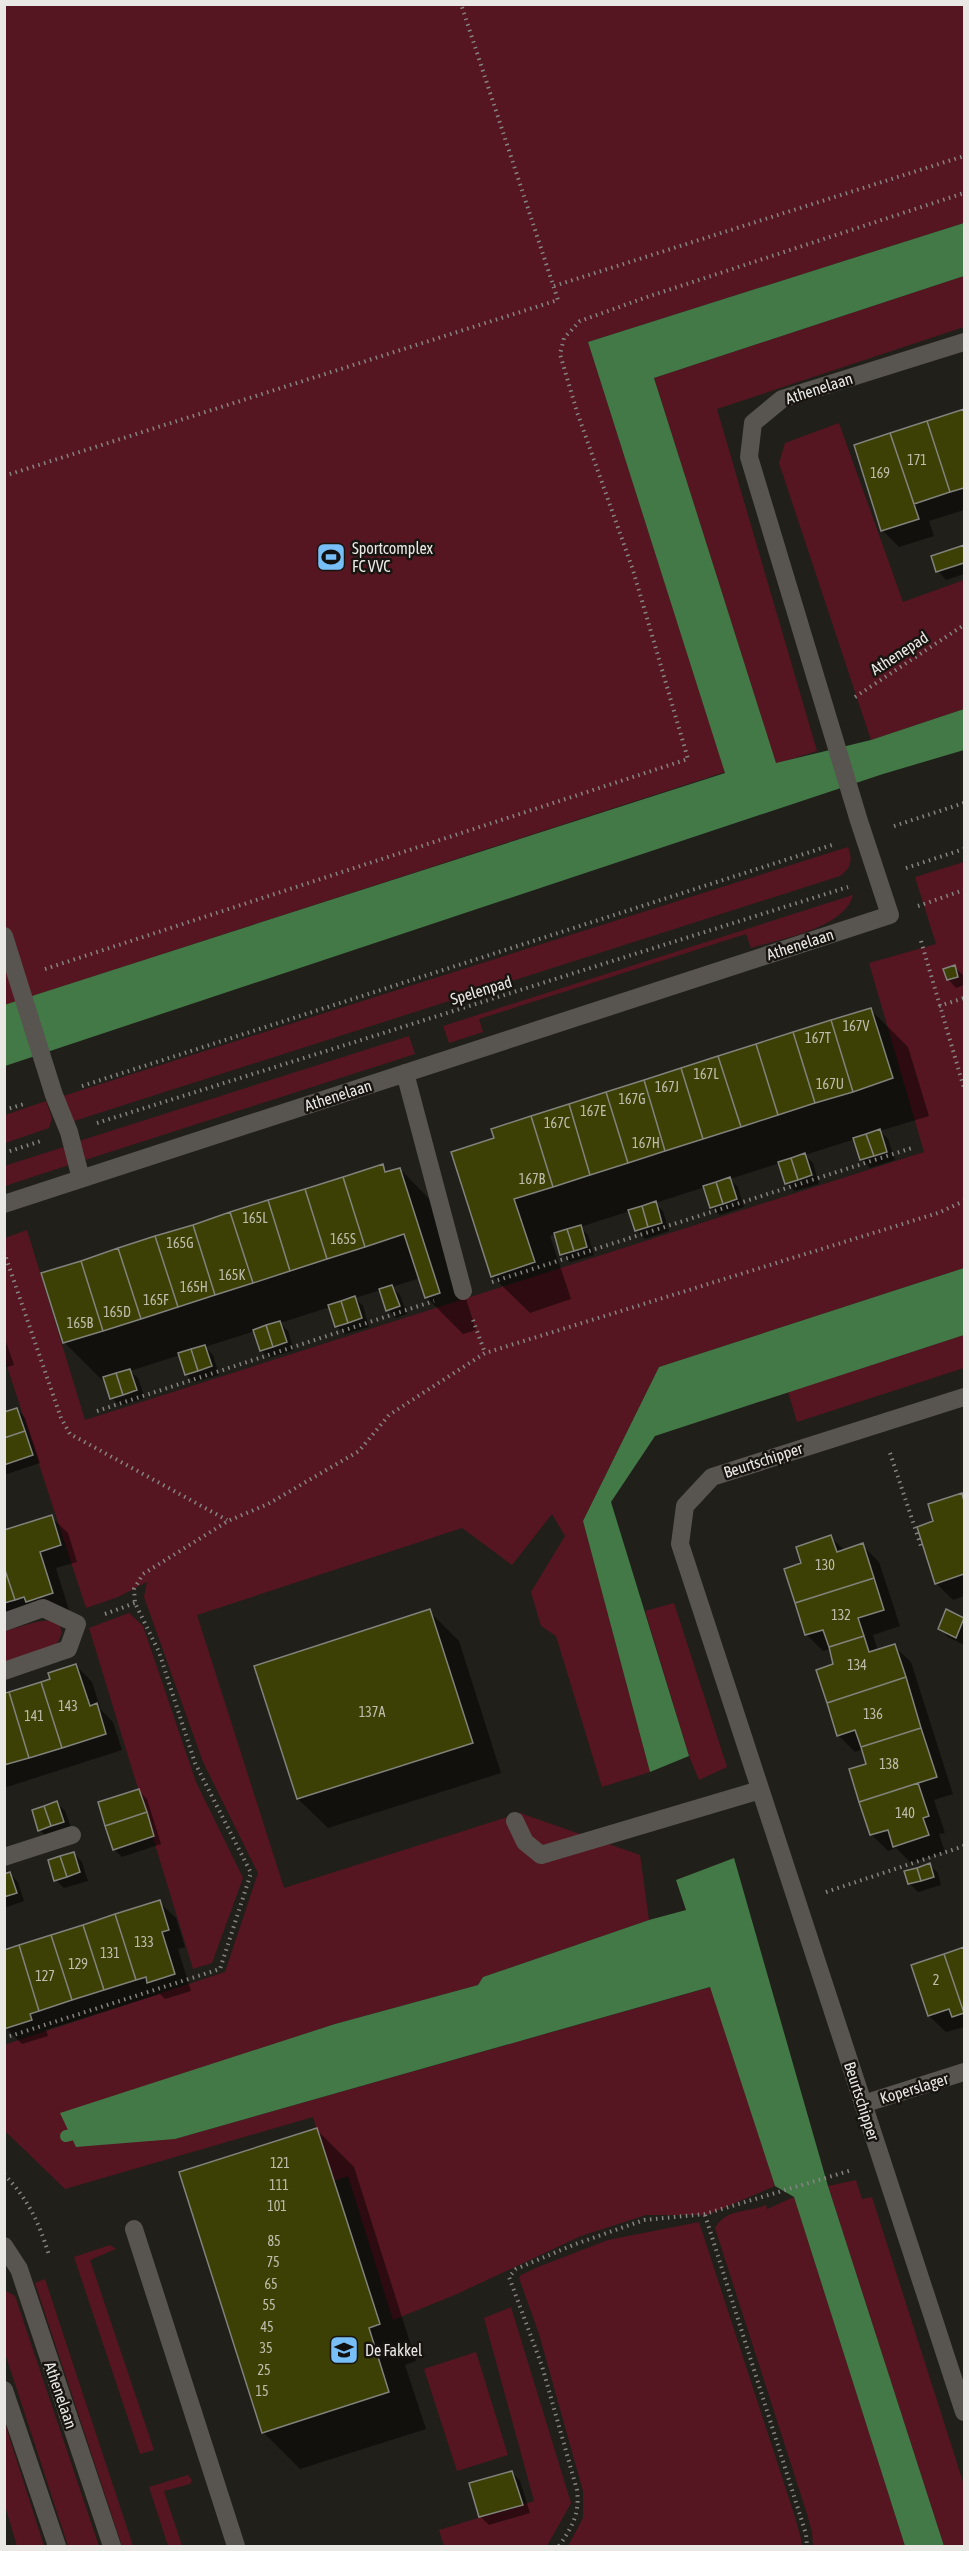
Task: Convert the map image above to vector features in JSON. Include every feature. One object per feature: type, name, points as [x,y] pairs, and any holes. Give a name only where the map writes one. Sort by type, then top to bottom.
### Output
[{"type":"street","name":"Athenelaan","points":[[4,1204],[890,915],[861,828],[748,457],[753,423],[782,399],[964,342]]},
{"type":"street","points":[[4,936],[54,1095],[69,1132],[81,1179]]},
{"type":"street","points":[[405,1073],[463,1291]]},
{"type":"street","name":"Beurtschipper","points":[[964,1397],[712,1477],[685,1506],[680,1544],[964,2412]]},
{"type":"street","points":[[4,1622],[43,1608],[77,1624],[68,1648],[4,1671]]},
{"type":"street","points":[[515,1821],[525,1842],[541,1855],[760,1790]]},
{"type":"street","points":[[4,1857],[72,1835]]},
{"type":"street","name":"Koperslager","points":[[863,2104],[964,2072]]},
{"type":"street","points":[[134,2229],[236,2547]]},
{"type":"street","name":"Athenelaan","points":[[4,2246],[19,2269],[112,2547]]},
{"type":"street","points":[[4,2390],[57,2547]]},
{"type":"path","points":[[4,476],[558,300],[461,4]]},
{"type":"path","points":[[554,286],[964,156]]},
{"type":"path","points":[[19,984],[688,759],[633,570],[577,411],[560,354],[564,338],[580,321],[620,306],[964,193]]},
{"type":"path","name":"Athenepad","points":[[847,702],[964,625]]},
{"type":"path","points":[[4,1110],[861,828],[964,803]]},
{"type":"path","name":"Spelenpad","points":[[4,1152],[964,849]]},
{"type":"path","points":[[911,908],[964,891]]},
{"type":"path","points":[[921,941],[964,1088]]},
{"type":"path","points":[[939,1006],[964,998]]},
{"type":"path","points":[[97,1411],[463,1291],[912,1148]]},
{"type":"path","points":[[4,2038],[220,1969],[251,1873],[195,1763],[159,1652],[135,1603],[134,1589],[143,1574],[228,1521],[268,1504],[359,1451],[389,1415],[485,1353],[938,1213],[964,1201]]},
{"type":"path","points":[[4,1252],[61,1418],[70,1434],[228,1521]]},
{"type":"path","points":[[880,1424],[922,1549]]},
{"type":"path","points":[[797,1902],[964,1846]]},
{"type":"path","points":[[559,2547],[571,2528],[579,2505],[577,2490],[542,2366],[508,2277],[516,2269],[525,2265],[644,2220],[705,2214],[858,2168]]},
{"type":"path","points":[[705,2214],[802,2523],[807,2547]]},
{"type":"shaded area","name":"Sportcomplex FC VVC","points":[[5,5],[964,5],[964,223],[588,342],[725,772],[5,1005]]},
{"type":"shaded area","points":[[964,223],[964,276],[654,378],[776,763],[871,740],[964,709],[964,750],[883,774],[5,1066],[4,1005],[725,773],[588,342]]},
{"type":"shaded area","points":[[964,276],[964,327],[717,409],[817,751],[776,764],[654,378]]},
{"type":"shaded area","points":[[839,423],[903,602],[964,580],[964,709],[871,740],[779,463],[785,443]]},
{"type":"shaded area","points":[[848,847],[850,863],[847,870],[840,876],[71,1122],[63,1096]]},
{"type":"shaded area","points":[[964,862],[964,1268],[659,1367],[583,1521],[650,1772],[602,1787],[556,1636],[541,1626],[531,1592],[565,1536],[552,1514],[512,1565],[462,1528],[197,1615],[284,1888],[520,1813],[640,1855],[649,1920],[483,1977],[478,1985],[335,2024],[60,2114],[175,2139],[711,1987],[775,2186],[707,2215],[646,2215],[581,2236],[457,2294],[393,2320],[348,2176],[334,2181],[313,2117],[65,2189],[5,2131],[4,2045],[225,1972],[258,1873],[203,1762],[144,1597],[147,1582],[118,1597],[86,1608],[5,1360],[5,1238],[27,1230],[85,1420],[924,1152],[869,963],[936,944],[915,877]]},
{"type":"shaded area","points":[[853,895],[848,906],[838,916],[825,924],[794,936],[751,948],[746,934],[479,1019],[483,1032],[449,1043],[443,1026]]},
{"type":"shaded area","points":[[409,1036],[415,1054],[82,1161],[76,1142]]},
{"type":"shaded area","points":[[46,1101],[52,1118],[49,1128],[5,1143],[5,1115]]},
{"type":"shaded area","points":[[64,1147],[69,1165],[5,1186],[4,1166]]},
{"type":"shaded area","points":[[964,1268],[964,1335],[655,1436],[611,1502],[689,1756],[650,1772],[583,1521],[659,1367]]},
{"type":"shaded area","points":[[964,1335],[964,1368],[797,1422],[788,1392]]},
{"type":"shaded area","points":[[674,1603],[727,1767],[699,1780],[689,1756],[645,1611]]},
{"type":"shaded area","points":[[129,1613],[143,1626],[196,1782],[243,1878],[212,1963],[193,1969],[89,1628]]},
{"type":"shaded area","points":[[50,1620],[60,1626],[62,1633],[57,1644],[5,1664],[5,1631]]},
{"type":"shaded area","points":[[734,1858],[828,2186],[944,2546],[905,2546],[794,2197],[775,2186],[710,1987],[175,2139],[76,2147],[60,2113],[335,2024],[478,1985],[483,1977],[649,1920],[686,1910],[676,1880]]},
{"type":"shaded area","points":[[856,2180],[862,2199],[872,2197],[964,2485],[964,2546],[944,2546],[828,2186]]},
{"type":"shaded area","points":[[794,2197],[905,2546],[813,2546],[807,2514],[715,2228],[731,2214],[766,2205],[767,2209]]},
{"type":"shaded area","points":[[699,2222],[795,2517],[801,2546],[568,2546],[583,2518],[583,2491],[539,2334],[519,2278],[538,2267],[608,2240]]},
{"type":"shaded area","points":[[110,2245],[116,2249],[90,2260],[154,2450],[140,2454],[74,2257]]},
{"type":"shaded area","points":[[45,2279],[133,2546],[122,2546],[35,2283]]},
{"type":"shaded area","points":[[4,2290],[15,2296],[99,2546],[68,2546],[5,2353]]},
{"type":"shaded area","points":[[511,2307],[571,2503],[547,2546],[444,2546],[439,2530],[534,2501],[484,2318]]},
{"type":"shaded area","points":[[476,2352],[508,2455],[457,2471],[424,2369]]},
{"type":"shaded area","points":[[5,2422],[44,2546],[17,2546],[5,2506]]},
{"type":"shaded area","points":[[188,2475],[192,2480],[190,2484],[164,2491],[182,2546],[168,2546],[149,2487]]},
{"type":"building","points":[[964,409],[964,488],[950,492],[927,421]]},
{"type":"building","points":[[927,421],[950,492],[914,504],[890,433]]},
{"type":"building","points":[[890,433],[919,519],[881,531],[854,445]]},
{"type":"building","points":[[964,545],[964,563],[936,572],[931,556]]},
{"type":"building","points":[[955,965],[958,977],[947,980],[943,969]]},
{"type":"building","points":[[871,1008],[893,1078],[853,1092],[831,1020]]},
{"type":"building","points":[[831,1020],[853,1092],[815,1103],[793,1032]]},
{"type":"building","points":[[793,1032],[815,1103],[778,1115],[756,1044]]},
{"type":"building","points":[[756,1044],[778,1115],[741,1127],[718,1056]]},
{"type":"building","points":[[718,1056],[741,1127],[703,1139],[681,1068]]},
{"type":"building","points":[[681,1068],[703,1139],[665,1151],[644,1080]]},
{"type":"building","points":[[644,1080],[665,1151],[628,1163],[606,1092]]},
{"type":"building","points":[[606,1092],[628,1163],[590,1175],[569,1104]]},
{"type":"building","points":[[569,1104],[590,1175],[553,1187],[531,1116]]},
{"type":"building","points":[[531,1116],[553,1187],[514,1199],[535,1262],[491,1277],[451,1152],[494,1138],[491,1129]]},
{"type":"building","points":[[880,1129],[887,1152],[874,1156],[866,1134]]},
{"type":"building","points":[[866,1134],[874,1156],[860,1160],[853,1138]]},
{"type":"building","points":[[805,1153],[812,1175],[798,1180],[791,1158]]},
{"type":"building","points":[[791,1158],[798,1180],[785,1184],[778,1162]]},
{"type":"building","points":[[383,1164],[385,1172],[400,1168],[440,1293],[425,1298],[404,1234],[365,1247],[343,1177]]},
{"type":"building","points":[[343,1177],[365,1247],[327,1259],[305,1189]]},
{"type":"building","points":[[730,1177],[737,1199],[723,1204],[716,1182]]},
{"type":"building","points":[[716,1182],[723,1204],[710,1208],[703,1186]]},
{"type":"building","points":[[305,1189],[327,1259],[290,1271],[268,1200]]},
{"type":"building","points":[[268,1200],[290,1271],[253,1283],[230,1212]]},
{"type":"building","points":[[656,1201],[662,1223],[648,1227],[642,1206]]},
{"type":"building","points":[[642,1206],[648,1227],[635,1231],[628,1210]]},
{"type":"building","points":[[230,1212],[253,1283],[215,1295],[193,1225]]},
{"type":"building","points":[[193,1225],[215,1295],[178,1307],[155,1236]]},
{"type":"building","points":[[581,1225],[587,1247],[574,1251],[567,1229]]},
{"type":"building","points":[[567,1229],[574,1251],[560,1255],[554,1233]]},
{"type":"building","points":[[155,1236],[178,1307],[141,1319],[118,1248]]},
{"type":"building","points":[[118,1248],[141,1319],[103,1331],[81,1261]]},
{"type":"building","points":[[81,1261],[103,1331],[63,1343],[41,1273]]},
{"type":"building","points":[[392,1285],[400,1306],[386,1311],[379,1289]]},
{"type":"building","points":[[355,1296],[362,1318],[348,1323],[341,1301]]},
{"type":"building","points":[[341,1301],[348,1323],[335,1327],[328,1305]]},
{"type":"building","points":[[280,1321],[287,1342],[273,1347],[266,1325]]},
{"type":"building","points":[[266,1325],[273,1347],[260,1351],[253,1330]]},
{"type":"building","points":[[205,1345],[212,1366],[198,1371],[191,1349]]},
{"type":"building","points":[[191,1349],[198,1371],[185,1375],[178,1353]]},
{"type":"building","points":[[130,1369],[137,1390],[123,1395],[116,1373]]},
{"type":"building","points":[[116,1373],[123,1395],[110,1399],[103,1377]]},
{"type":"building","points":[[17,1408],[25,1431],[4,1438],[4,1412]]},
{"type":"building","points":[[25,1431],[33,1455],[4,1465],[4,1438]]},
{"type":"building","points":[[962,1493],[964,1501],[964,1574],[935,1584],[917,1527],[933,1521],[928,1504]]},
{"type":"building","points":[[52,1515],[61,1545],[40,1552],[53,1593],[26,1602],[24,1597],[15,1600],[4,1567],[4,1530]]},
{"type":"building","points":[[831,1535],[837,1552],[863,1543],[874,1578],[795,1603],[784,1569],[801,1563],[796,1547]]},
{"type":"building","points":[[4,1567],[15,1600],[4,1603]]},
{"type":"building","points":[[874,1578],[884,1610],[858,1618],[864,1636],[829,1647],[823,1630],[805,1635],[795,1603]]},
{"type":"building","points":[[430,1609],[473,1743],[297,1799],[254,1666]]},
{"type":"building","points":[[946,1609],[964,1618],[956,1638],[938,1629]]},
{"type":"building","points":[[864,1636],[869,1652],[895,1644],[906,1677],[827,1703],[816,1670],[833,1664],[829,1647]]},
{"type":"building","points":[[76,1664],[90,1706],[97,1703],[106,1734],[62,1748],[41,1682],[50,1679],[48,1673]]},
{"type":"building","points":[[906,1677],[921,1728],[861,1747],[855,1730],[837,1736],[827,1703]]},
{"type":"building","points":[[41,1682],[62,1748],[29,1758],[9,1692]]},
{"type":"building","points":[[9,1692],[29,1758],[4,1765],[4,1693]]},
{"type":"building","points":[[921,1728],[937,1777],[859,1802],[849,1769],[866,1764],[861,1747]]},
{"type":"building","points":[[918,1783],[929,1816],[923,1818],[929,1835],[893,1847],[888,1830],[870,1835],[859,1802]]},
{"type":"building","points":[[139,1789],[147,1812],[105,1826],[98,1802]]},
{"type":"building","points":[[57,1801],[64,1822],[51,1826],[44,1806]]},
{"type":"building","points":[[44,1806],[51,1826],[38,1831],[32,1810]]},
{"type":"building","points":[[147,1812],[154,1836],[113,1850],[105,1826]]},
{"type":"building","points":[[74,1852],[80,1872],[67,1877],[60,1856]]},
{"type":"building","points":[[60,1856],[67,1877],[54,1881],[48,1860]]},
{"type":"building","points":[[930,1863],[934,1877],[921,1881],[917,1868]]},
{"type":"building","points":[[917,1868],[921,1881],[908,1884],[904,1871]]},
{"type":"building","points":[[10,1872],[17,1893],[4,1897],[4,1874]]},
{"type":"building","points":[[160,1900],[169,1930],[162,1932],[175,1974],[147,1983],[146,1977],[136,1980],[115,1914]]},
{"type":"building","points":[[115,1914],[136,1980],[104,1990],[83,1925]]},
{"type":"building","points":[[83,1925],[104,1990],[72,2000],[51,1935]]},
{"type":"building","points":[[51,1935],[72,2000],[39,2011],[19,1945]]},
{"type":"building","points":[[19,1945],[39,2011],[30,2014],[32,2020],[4,2029],[4,1950]]},
{"type":"building","points":[[964,1947],[964,2013],[944,1954]]},
{"type":"building","points":[[944,1954],[964,2013],[952,2017],[949,2009],[928,2016],[911,1965]]},
{"type":"building","points":[[317,2128],[380,2324],[369,2328],[389,2392],[262,2433],[179,2172]]},
{"type":"building","points":[[512,2471],[523,2505],[479,2517],[469,2483]]},
{"type":"waterway","points":[[66,2136],[86,2131]]},
{"type":"place","name":"Sportcomplex FC VVC","points":[[331,557]]},
{"type":"place","name":"De Fakkel","points":[[344,2350]]}]
